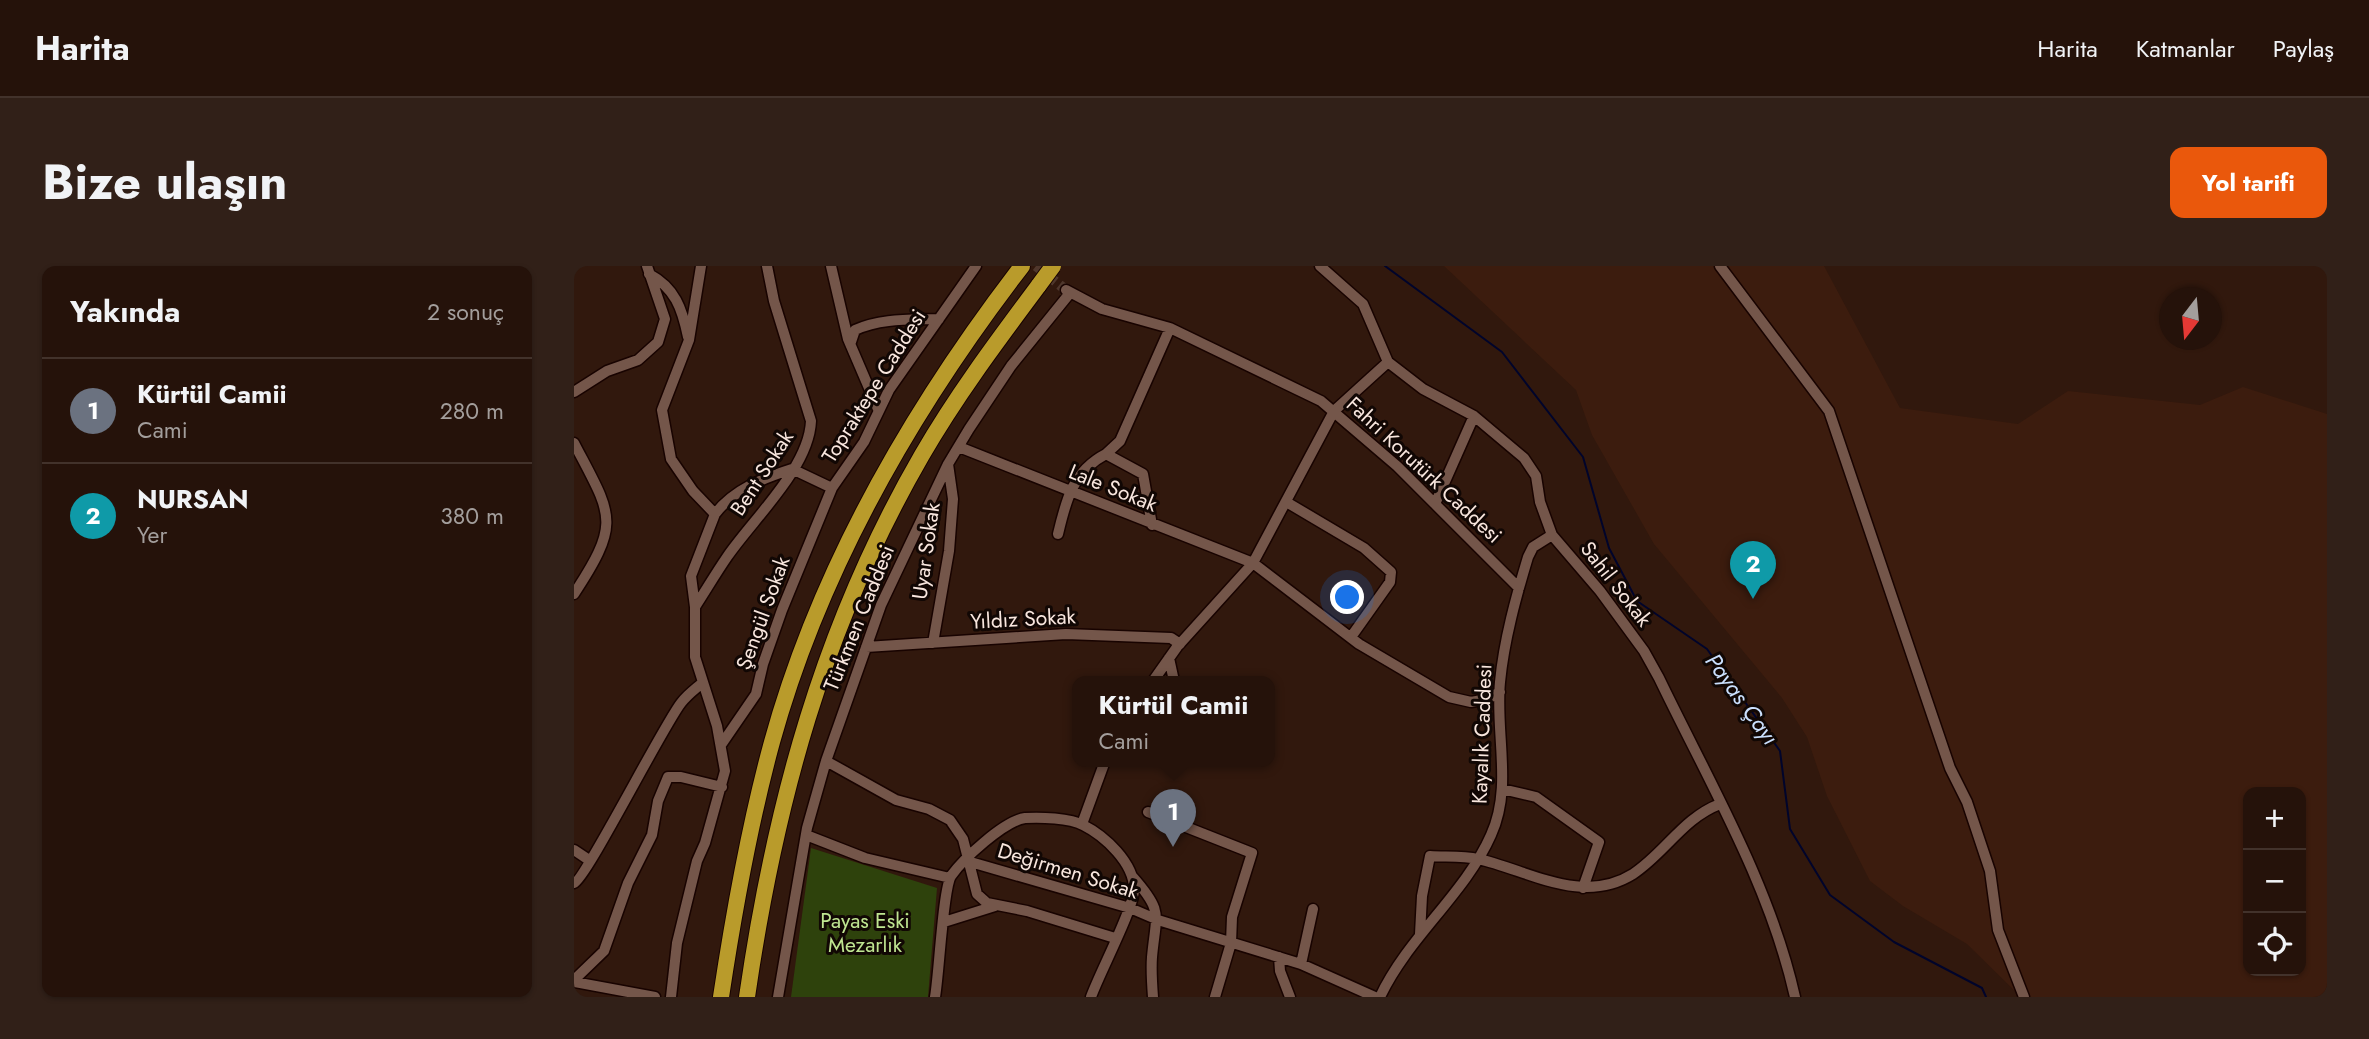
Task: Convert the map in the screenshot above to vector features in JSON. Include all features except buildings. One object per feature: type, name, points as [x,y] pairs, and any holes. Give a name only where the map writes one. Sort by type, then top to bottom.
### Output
[{"type":"highway","points":[[747,997],[762,890],[793,760],[835,638],[875,544],[922,455],[980,364],[1054,266]]},
{"type":"highway","points":[[721,997],[737,885],[769,754],[811,628],[852,533],[900,443],[959,349],[1020,268]]},
{"type":"street","points":[[701,266],[689,340],[662,410],[671,459],[693,492],[715,514]]},
{"type":"street","name":"Bent Sokak","points":[[695,607],[728,555],[792,469],[811,433],[811,421],[774,302],[767,266]]},
{"type":"street","points":[[831,266],[849,337],[878,410]]},
{"type":"street","name":"Topraktepe Caddesi","points":[[671,997],[677,943],[697,861],[725,771],[721,745],[695,657],[695,607],[691,576],[715,514],[721,505],[757,480],[792,469],[832,488],[864,442],[878,410],[976,266]]},
{"type":"street","name":"Sahil Sokak","points":[[1320,266],[1363,304],[1388,362],[1423,389],[1474,416],[1524,458],[1536,476],[1540,502],[1552,535],[1600,590],[1644,651],[1772,916],[1784,947],[1795,997]]},
{"type":"street","points":[[1720,266],[1829,411],[1950,768],[1967,802],[1987,860],[1995,889],[1998,930],[2024,997]]},
{"type":"street","points":[[648,270],[667,284],[674,294],[689,340]]},
{"type":"street","points":[[574,392],[607,371],[638,360],[658,342],[665,319],[648,270]]},
{"type":"street","name":"Fahri Korutürk Caddesi","points":[[1068,292],[1102,309],[1170,328],[1240,365],[1301,390],[1334,411],[1435,504],[1519,588]]},
{"type":"street","name":"Türkmen Caddesi","points":[[778,997],[806,835],[826,761],[881,605],[948,464],[1012,366],[1068,292]]},
{"type":"street","points":[[849,337],[862,327],[895,320],[939,319]]},
{"type":"street","points":[[1058,534],[1069,491],[1091,462],[1106,454],[1120,441],[1170,328]]},
{"type":"street","points":[[1156,676],[1180,644],[1254,563],[1288,503],[1334,411],[1388,362]]},
{"type":"street","points":[[1435,504],[1474,416]]},
{"type":"street","points":[[574,443],[603,497],[608,518],[604,544],[574,594]]},
{"type":"street","name":"Lale Sokak","points":[[959,447],[1254,563],[1352,638],[1460,702],[1487,699],[1500,692]]},
{"type":"street","points":[[1106,454],[1143,474],[1152,525]]},
{"type":"street","name":"Uyar Sokak","points":[[933,643],[949,551],[953,499],[948,464]]},
{"type":"street","name":"Şengül Sokak","points":[[721,745],[756,694],[763,664],[782,610],[832,488]]},
{"type":"street","points":[[1288,503],[1364,548],[1391,572],[1390,582],[1352,638]]},
{"type":"street","name":"Kayalık Caddesi","points":[[1378,997],[1389,977],[1478,859],[1492,835],[1502,789],[1500,692],[1506,648],[1519,588],[1533,547],[1552,535]]},
{"type":"street","name":"Yıldız Sokak","points":[[866,647],[1066,634],[1171,638],[1180,644]]},
{"type":"street","points":[[1169,658],[1173,676]]},
{"type":"street","points":[[574,883],[581,879],[589,860],[636,786],[670,719],[687,695],[701,684]]},
{"type":"street","points":[[826,761],[896,800],[929,809],[950,820],[963,839],[967,861],[980,898],[997,906],[1027,911],[1115,938]]},
{"type":"street","points":[[1083,824],[1103,767]]},
{"type":"street","points":[[574,981],[604,951],[628,883],[652,835],[658,801],[668,777],[681,777],[722,787]]},
{"type":"street","points":[[1502,789],[1535,797],[1599,842],[1583,888]]},
{"type":"street","points":[[1420,934],[1422,896],[1430,856],[1478,859],[1536,880],[1583,888],[1630,876],[1661,852],[1690,819],[1720,804]]},
{"type":"street","points":[[1148,812],[1252,853],[1232,917],[1231,943],[1215,997]]},
{"type":"street","points":[[935,997],[950,878],[1011,822],[1026,818],[1083,824],[1114,848],[1132,875],[1150,895],[1158,920],[1152,959],[1153,997]]},
{"type":"street","points":[[806,835],[865,858],[950,878]]},
{"type":"street","points":[[574,850],[589,860]]},
{"type":"street","name":"Değirmen Sokak","points":[[967,861],[1130,908],[1158,920],[1301,964],[1378,997]]},
{"type":"street","points":[[1091,997],[1130,908],[1134,890],[1132,875]]},
{"type":"street","points":[[944,922],[997,906]]},
{"type":"street","points":[[1301,964],[1313,909]]},
{"type":"street","points":[[1279,957],[1280,971],[1290,997]]},
{"type":"street","points":[[574,981],[655,997]]},
{"type":"shaded area","points":[[1444,266],[1824,266],[1900,408],[2018,424],[2068,391],[2200,405],[2243,387],[2327,414],[2327,997],[2021,997],[1967,944],[1903,906],[1870,881],[1827,796],[1807,737],[1782,698],[1654,544],[1592,435],[1576,390]]},
{"type":"green space","name":"Payas Eski Mezarlık","points":[[811,848],[937,888],[928,997],[791,997]]},
{"type":"waterway","name":"Payas Çayı","points":[[1385,266],[1502,352],[1583,457],[1609,548],[1637,601],[1707,649],[1780,751],[1790,829],[1830,895],[1894,942],[1982,988],[1986,997]]},
{"type":"tunnel","points":[[1036,266],[1066,290]]},
{"type":"place","name":"NURSAN","points":[[1753,599]]},
{"type":"place","name":"Kürtül Camii","points":[[1173,847]]}]
